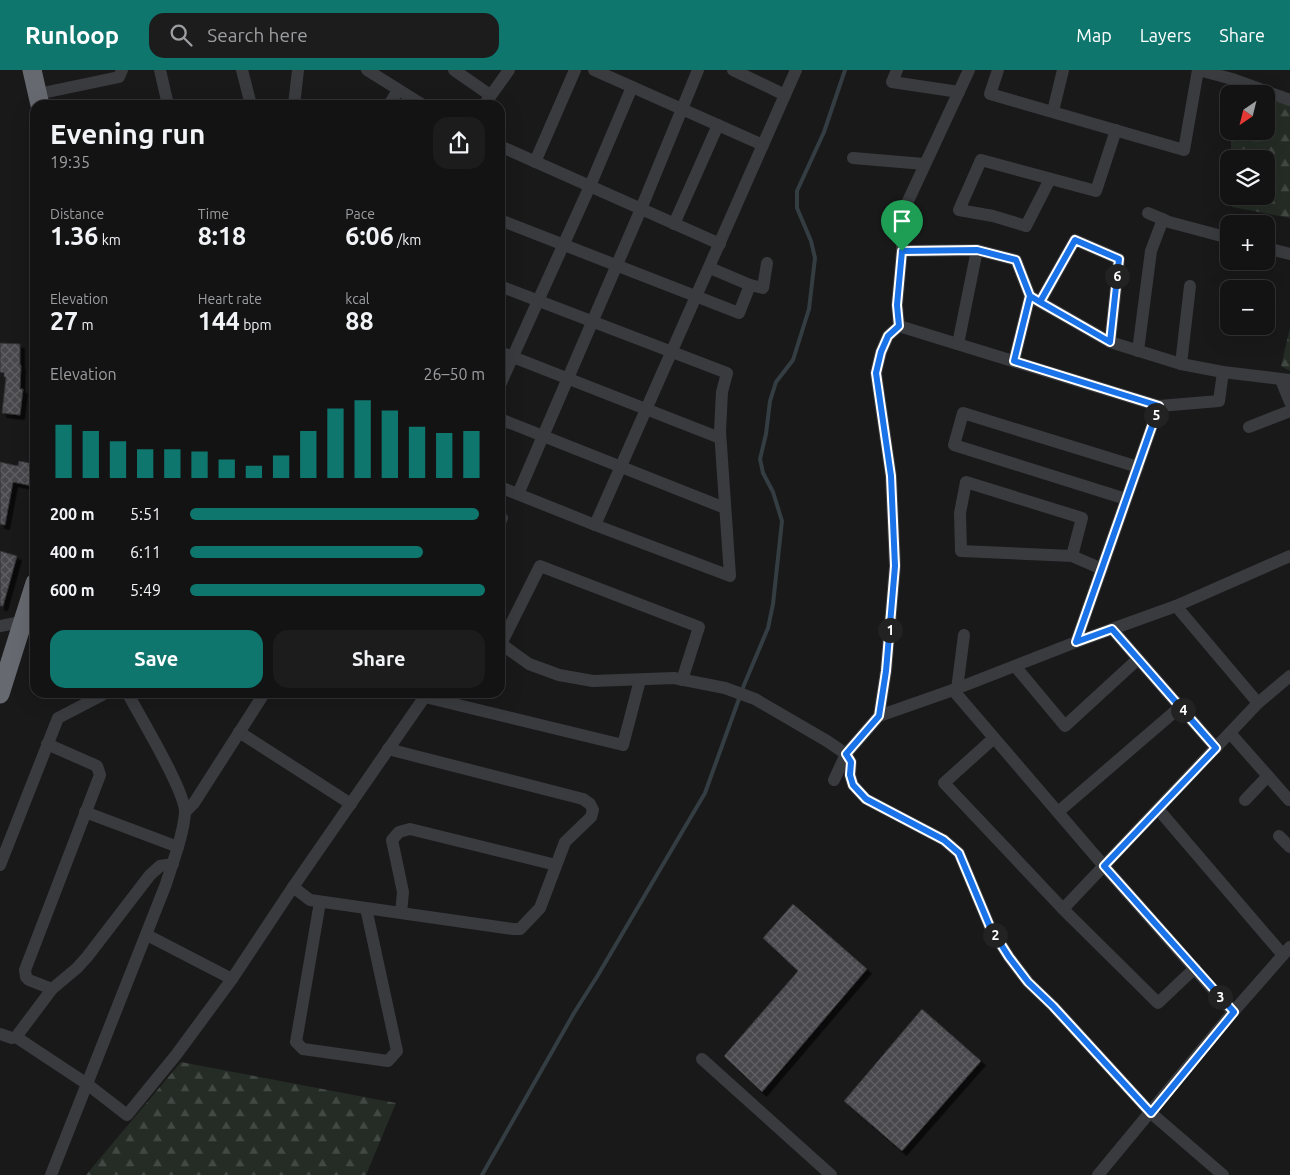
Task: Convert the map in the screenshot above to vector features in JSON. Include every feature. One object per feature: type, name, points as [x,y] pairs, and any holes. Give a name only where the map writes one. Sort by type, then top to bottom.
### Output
[{"type":"highway","points":[[32,70],[39,100]]},
{"type":"highway","points":[[0,694],[30,599]]},
{"type":"street","points":[[39,100],[119,77],[122,70]]},
{"type":"street","points":[[160,70],[167,100]]},
{"type":"street","points":[[242,70],[249,100]]},
{"type":"street","points":[[295,100],[298,70]]},
{"type":"street","points":[[367,70],[380,74],[398,90],[415,100]]},
{"type":"street","points":[[454,70],[487,100],[509,70]]},
{"type":"street","points":[[535,162],[575,70]]},
{"type":"street","points":[[594,70],[764,145]]},
{"type":"street","points":[[518,494],[617,266],[698,70]]},
{"type":"street","points":[[734,70],[785,96]]},
{"type":"street","points":[[595,525],[796,70]]},
{"type":"street","points":[[897,70],[892,82],[959,92]]},
{"type":"street","points":[[899,326],[897,305],[902,251],[902,214],[969,70]]},
{"type":"street","points":[[998,70],[990,94],[1184,150],[1199,70],[1232,74],[1290,100]]},
{"type":"street","points":[[1053,111],[1063,70]]},
{"type":"street","points":[[632,87],[590,186],[537,301],[506,355],[720,438]]},
{"type":"street","points":[[392,100],[398,90]]},
{"type":"street","points":[[674,224],[718,125]]},
{"type":"street","points":[[1050,179],[1026,226],[993,216],[959,210],[982,160],[1096,191],[1116,130]]},
{"type":"street","points":[[505,148],[720,244]]},
{"type":"street","points":[[853,158],[924,164]]},
{"type":"street","points":[[1148,212],[1163,219],[1220,235]]},
{"type":"street","points":[[1138,351],[1151,251],[1163,219]]},
{"type":"street","points":[[505,222],[739,313],[750,285]]},
{"type":"street","points":[[1014,361],[1035,299],[1075,240],[1119,259],[1110,342]]},
{"type":"street","points":[[902,251],[977,250],[1016,260],[1035,299],[1110,342],[1181,364],[1223,372],[1285,380],[1290,402]]},
{"type":"street","points":[[958,344],[977,250]]},
{"type":"street","points":[[1275,250],[1290,254]]},
{"type":"street","points":[[710,268],[750,285],[763,288],[767,262]]},
{"type":"street","points":[[1181,364],[1190,286]]},
{"type":"street","points":[[505,288],[727,373],[722,392],[720,438],[730,576],[505,489]]},
{"type":"street","points":[[899,326],[1159,406],[1219,401],[1223,372]]},
{"type":"street","points":[[879,716],[886,671],[895,566],[891,476],[876,373],[881,352],[888,336],[899,326]]},
{"type":"street","points":[[1076,642],[1159,406]]},
{"type":"street","points":[[1249,427],[1290,411]]},
{"type":"street","points":[[1126,499],[954,445],[963,413],[1138,467]]},
{"type":"street","points":[[505,421],[725,508]]},
{"type":"street","points":[[1072,556],[1082,518],[966,482],[960,513],[961,551],[1072,556],[1102,569]]},
{"type":"street","points":[[834,780],[846,754],[879,716],[955,690],[1076,642],[1176,606],[1290,556]]},
{"type":"street","points":[[505,636],[540,566],[699,627],[682,680]]},
{"type":"street","points":[[1176,606],[1258,703]]},
{"type":"street","points":[[0,626],[30,619]]},
{"type":"street","points":[[1112,629],[1216,748]]},
{"type":"street","points":[[964,635],[955,690],[1104,866],[1234,1012]]},
{"type":"street","points":[[505,647],[529,664],[559,675],[592,681],[682,680],[725,688],[755,700],[846,754],[851,762],[850,775],[853,785],[866,799],[944,840],[959,853],[990,927],[1028,982],[1053,1006],[1151,1113],[1224,1175]]},
{"type":"street","points":[[1014,666],[1065,726],[1138,659]]},
{"type":"street","points":[[1063,909],[1258,703],[1290,676]]},
{"type":"street","points":[[438,698],[623,745],[640,680]]},
{"type":"street","points":[[0,866],[58,718],[96,698]]},
{"type":"street","points":[[51,1175],[166,884],[178,847],[185,812],[178,789],[130,698]]},
{"type":"street","points":[[185,812],[194,803],[261,698]]},
{"type":"street","points":[[0,1034],[16,1038],[87,1084],[127,1114],[176,1054],[232,979],[292,888],[424,698]]},
{"type":"street","points":[[1058,812],[1180,707]]},
{"type":"street","points":[[239,732],[351,804]]},
{"type":"street","points":[[1230,733],[1288,800]]},
{"type":"street","points":[[994,738],[944,783],[1063,909],[1158,1003],[1195,968]]},
{"type":"street","points":[[47,744],[97,766],[100,770],[100,775],[25,970],[26,977],[29,980],[52,989]]},
{"type":"street","points":[[292,888],[310,900],[320,902],[520,929],[540,908],[565,842],[591,817],[593,810],[590,804],[582,799],[388,749]]},
{"type":"street","points":[[1245,800],[1268,776]]},
{"type":"street","points":[[1098,1175],[1286,952],[1158,809]]},
{"type":"street","points":[[85,812],[178,847]]},
{"type":"street","points":[[401,913],[403,892],[392,840],[399,832],[410,829],[556,865]]},
{"type":"street","points":[[1279,836],[1290,847]]},
{"type":"street","points":[[16,1038],[52,989],[87,958],[150,875],[160,866],[173,864]]},
{"type":"street","points":[[320,902],[296,1042],[303,1049],[388,1061],[397,1050],[366,908]]},
{"type":"street","points":[[147,935],[232,979]]},
{"type":"street","points":[[702,1059],[831,1175]]},
{"type":"green space","points":[[1275,102],[1290,103],[1290,218],[1232,207],[1232,205],[1275,205],[1275,150],[1231,150],[1231,140],[1275,140]]},
{"type":"green space","points":[[1290,328],[1290,371],[1281,366]]},
{"type":"green space","points":[[181,1062],[396,1103],[366,1175],[86,1175]]},
{"type":"building","points":[[0,343],[20,344],[20,389],[23,389],[20,415],[2,413],[6,377],[4,377],[4,373],[0,372]]},
{"type":"building","points":[[19,461],[30,463],[30,486],[13,482],[5,525],[0,524],[0,462],[18,466]]},
{"type":"building","points":[[0,551],[17,556],[3,606],[0,606]]},
{"type":"building","points":[[793,904],[867,969],[762,1092],[724,1056],[798,971],[763,938]]},
{"type":"building","points":[[922,1009],[981,1061],[902,1151],[844,1101]]},
{"type":"waterway","points":[[482,1175],[574,1013],[705,793],[744,685],[768,628],[773,604],[782,521],[773,492],[763,473],[760,459],[766,434],[770,401],[776,382],[793,360],[809,309],[815,258],[811,241],[797,208],[797,191],[824,132],[845,70]]},
{"type":"route","points":[[902,251],[897,305],[899,326],[888,336],[881,352],[876,373],[891,476],[895,566],[893,601],[886,671],[879,716],[846,754],[851,762],[850,775],[853,785],[866,799],[944,840],[959,853],[990,927],[1009,957],[1028,982],[1053,1006],[1151,1113],[1234,1012],[1104,866],[1216,748],[1112,629],[1076,642],[1159,406],[1014,361],[1030,296],[1040,302],[1110,342],[1119,259],[1075,240],[1040,302],[1030,296],[1016,260],[977,250],[902,251]]}]
